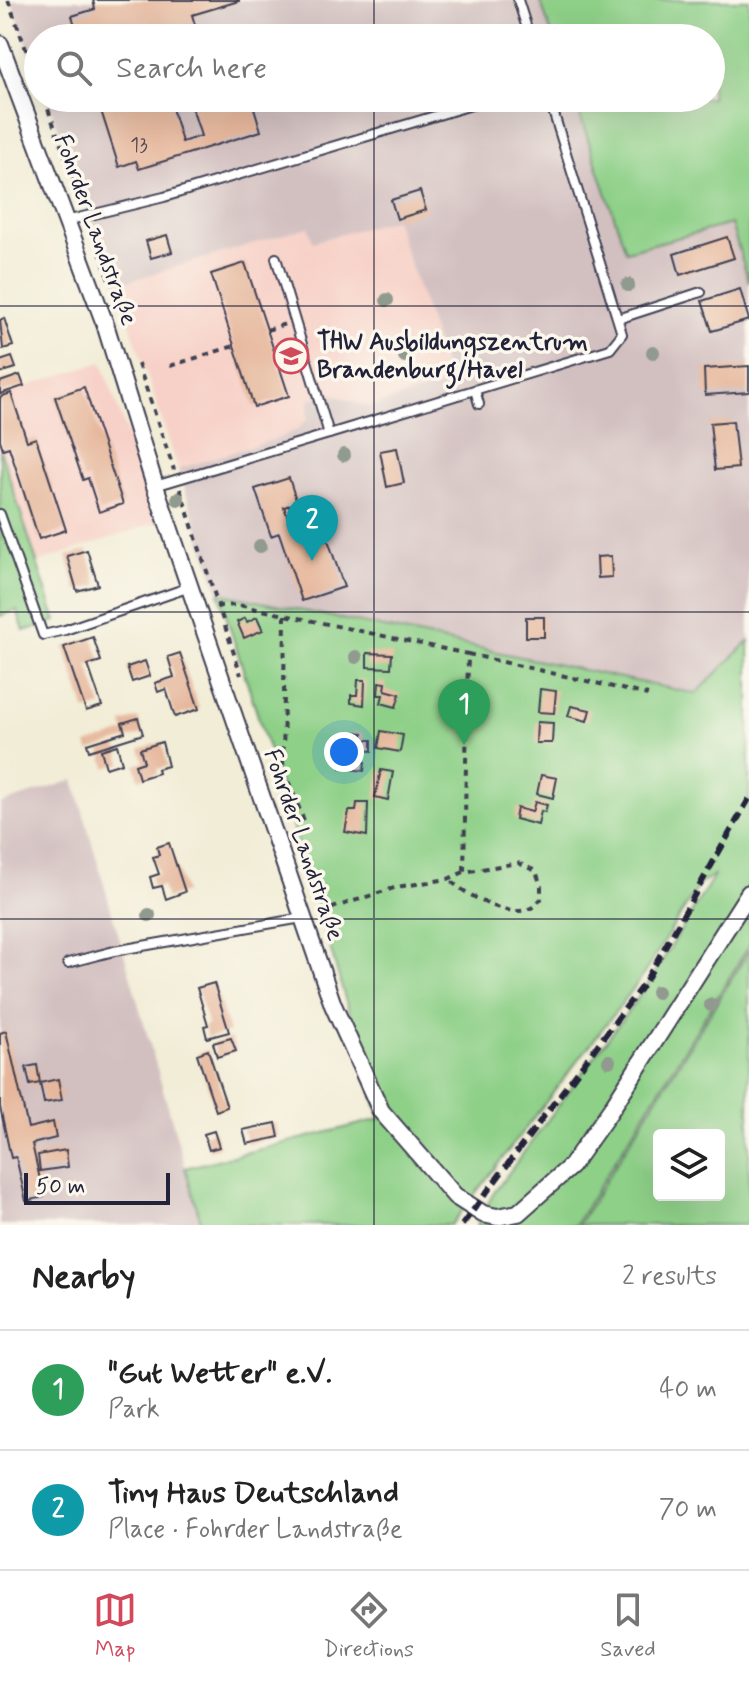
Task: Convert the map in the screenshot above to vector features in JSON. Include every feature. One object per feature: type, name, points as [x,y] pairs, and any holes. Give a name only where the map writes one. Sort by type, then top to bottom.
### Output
[{"type":"street","name":"Fohrder Landstraße","points":[[0,44],[24,108]]},
{"type":"street","name":"Fohrder Landstraße","points":[[25,112],[105,324],[155,486],[333,1005],[381,1111],[455,1196],[472,1209],[497,1217],[518,1213],[571,1166],[610,1111],[749,893]]},
{"type":"lane","points":[[518,0],[526,24]]},
{"type":"lane","points":[[66,221],[164,197],[448,112]]},
{"type":"lane","points":[[155,486],[610,349],[622,334],[553,112]]},
{"type":"lane","points":[[276,258],[329,434]]},
{"type":"lane","points":[[618,319],[701,292]]},
{"type":"lane","points":[[475,390],[479,404]]},
{"type":"lane","points":[[0,514],[43,635],[190,587]]},
{"type":"lane","points":[[68,963],[114,951],[302,918]]},
{"type":"path","points":[[8,0],[24,44]]},
{"type":"path","points":[[49,112],[112,288]]},
{"type":"path","points":[[267,330],[276,327]]},
{"type":"path","points":[[170,366],[234,346]]},
{"type":"path","points":[[137,361],[242,679]]},
{"type":"path","points":[[198,612],[218,605],[238,605],[648,695]]},
{"type":"path","points":[[285,615],[283,768],[305,823]]},
{"type":"path","points":[[464,872],[468,654]]},
{"type":"path","points":[[302,918],[397,887],[518,863],[536,871],[541,899],[531,908],[516,910],[489,905],[472,898],[448,879]]},
{"type":"shaded area","points":[[11,0],[540,0],[548,24],[24,24],[24,35]]},
{"type":"shaded area","points":[[52,112],[579,112],[626,250],[731,224],[749,282],[749,499],[743,505],[749,518],[749,641],[696,694],[219,593],[178,469],[282,437],[298,429],[307,419],[310,399],[329,393],[369,407],[450,383],[395,219],[313,242],[308,227],[117,285]]},
{"type":"shaded area","name":"THW Ausbildungszentrum Brandenburg/Havel","points":[[395,218],[450,384],[369,407],[328,393],[311,399],[307,419],[298,429],[282,437],[178,469],[117,285],[308,227],[314,242]]},
{"type":"shaded area","points":[[102,362],[158,522],[37,563],[0,449],[0,395]]},
{"type":"shaded area","points":[[74,780],[202,1225],[0,1225],[0,804]]},
{"type":"shaded area","points":[[749,946],[749,951],[575,1225]]},
{"type":"green space","points":[[540,0],[749,0],[749,282],[731,224],[626,251],[579,112],[725,112],[725,24],[548,24]]},
{"type":"green space","points":[[0,449],[56,621],[24,631],[17,610],[0,616]]},
{"type":"green space","points":[[219,593],[696,694],[749,641],[749,946],[575,1225],[477,1225],[493,1194],[648,984],[715,874],[699,885],[640,980],[451,1225],[202,1225],[185,1168],[380,1119],[318,906]]},
{"type":"green space","points":[[749,951],[749,1225],[578,1225]]},
{"type":"building","points":[[93,0],[239,0],[192,15],[195,24],[75,24],[72,16],[95,9]]},
{"type":"building","points":[[101,112],[173,112],[182,142],[201,136],[193,112],[255,112],[261,131],[139,169],[136,161],[119,167]]},
{"type":"building","points":[[420,191],[426,210],[397,219],[391,200]]},
{"type":"building","points":[[167,235],[172,252],[151,258],[146,241]]},
{"type":"building","points":[[727,237],[734,258],[680,275],[674,254]]},
{"type":"building","points":[[245,263],[289,396],[254,407],[211,274]]},
{"type":"building","points":[[740,289],[749,320],[712,331],[702,301]]},
{"type":"building","points":[[4,318],[13,346],[3,349],[0,320]]},
{"type":"building","points":[[12,357],[16,368],[0,373],[0,361]]},
{"type":"building","points":[[749,366],[749,392],[705,395],[704,369]]},
{"type":"building","points":[[20,375],[24,386],[0,394],[0,382]]},
{"type":"building","points":[[84,387],[123,504],[99,512],[88,478],[83,480],[55,397]]},
{"type":"building","points":[[11,393],[27,441],[36,438],[66,530],[39,539],[9,447],[3,449],[0,440],[0,397]]},
{"type":"building","points":[[733,421],[738,468],[715,470],[710,423]]},
{"type":"building","points":[[397,448],[404,483],[387,487],[380,451]]},
{"type":"building","points":[[289,478],[297,503],[284,507],[292,529],[321,519],[344,587],[302,601],[279,533],[271,536],[255,489]]},
{"type":"building","points":[[87,550],[98,585],[77,591],[67,556]]},
{"type":"building","points":[[611,556],[612,577],[598,578],[597,557]]},
{"type":"building","points":[[257,617],[263,630],[244,638],[237,622],[245,618],[247,622]]},
{"type":"building","points":[[526,617],[544,617],[544,637],[526,637]]},
{"type":"building","points":[[93,637],[101,661],[88,665],[102,706],[86,711],[64,647]]},
{"type":"building","points":[[180,653],[199,709],[175,717],[166,689],[158,692],[155,683],[174,677],[168,657]]},
{"type":"building","points":[[367,653],[392,654],[391,668],[367,667]]},
{"type":"building","points":[[145,661],[150,676],[132,682],[127,667]]},
{"type":"building","points":[[358,680],[365,680],[364,705],[351,703],[351,695],[357,695]]},
{"type":"building","points":[[379,682],[386,683],[385,690],[400,694],[396,707],[381,703],[383,695],[378,695]]},
{"type":"building","points":[[540,689],[556,691],[554,713],[538,712]]},
{"type":"building","points":[[571,706],[590,710],[587,721],[568,716]]},
{"type":"building","points":[[138,718],[143,734],[89,751],[87,744],[125,732],[122,723]]},
{"type":"building","points":[[537,722],[553,723],[552,743],[536,743]]},
{"type":"building","points":[[381,731],[403,735],[400,752],[378,748]]},
{"type":"building","points":[[353,732],[363,733],[363,740],[372,740],[372,751],[345,749],[346,740],[353,740]]},
{"type":"building","points":[[162,742],[168,766],[139,779],[135,765],[144,762],[140,749]]},
{"type":"building","points":[[117,745],[122,763],[106,768],[101,750]]},
{"type":"building","points":[[342,759],[365,762],[364,771],[341,768]]},
{"type":"building","points":[[381,770],[393,772],[388,800],[375,797]]},
{"type":"building","points":[[541,775],[557,778],[553,798],[537,794]]},
{"type":"building","points":[[535,802],[547,805],[545,812],[541,811],[538,825],[515,819],[517,808],[532,812]]},
{"type":"building","points":[[357,803],[368,803],[367,836],[345,832],[349,811],[356,811]]},
{"type":"building","points":[[169,843],[185,892],[166,899],[162,886],[153,888],[150,877],[159,874],[153,857],[159,855],[157,847]]},
{"type":"building","points":[[214,983],[229,1032],[207,1038],[204,1026],[208,1025],[197,988]]},
{"type":"building","points":[[6,1031],[28,1128],[53,1122],[56,1138],[32,1144],[44,1197],[26,1201],[16,1157],[11,1158],[0,1107],[0,1033]]},
{"type":"building","points":[[231,1038],[236,1051],[217,1057],[213,1043]]},
{"type":"building","points":[[208,1050],[227,1107],[216,1111],[197,1054]]},
{"type":"building","points":[[37,1065],[40,1083],[30,1085],[26,1067]]},
{"type":"building","points":[[58,1079],[62,1100],[44,1103],[40,1083]]},
{"type":"building","points":[[276,1123],[279,1137],[247,1144],[243,1130]]},
{"type":"building","points":[[214,1131],[219,1147],[209,1150],[204,1134]]},
{"type":"building","points":[[66,1150],[68,1167],[40,1171],[38,1155]]},
{"type":"railway","points":[[462,1225],[645,982],[749,799]]},
{"type":"place","name":"THW Ausbildungszentrum Brandenburg/Havel","points":[[291,356]]},
{"type":"place","name":"Tiny Haus Deutschland","points":[[312,561]]},
{"type":"place","name":"\"Gut Wetter\" e.V.","points":[[464,745]]}]
